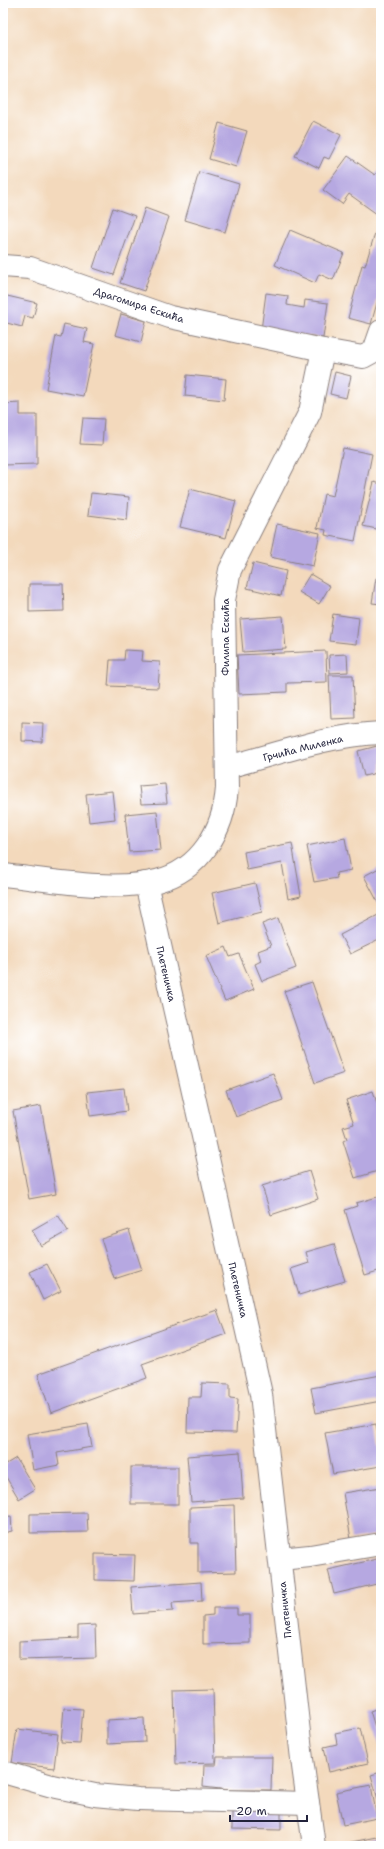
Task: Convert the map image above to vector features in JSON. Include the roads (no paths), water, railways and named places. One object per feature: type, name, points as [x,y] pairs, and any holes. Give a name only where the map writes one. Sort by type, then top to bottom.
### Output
[{"type":"street","name":"Драгомира Ескића","points":[[3,266],[37,270],[170,316],[323,350]]},
{"type":"street","points":[[323,350],[363,357],[374,351],[381,331]]},
{"type":"street","name":"Филипа Ескића","points":[[146,883],[174,874],[191,863],[202,853],[213,839],[221,823],[226,806],[227,767],[224,600],[226,583],[230,570],[247,533],[310,412],[323,350]]},
{"type":"street","name":"Грчића Миленка","points":[[227,767],[272,756],[306,745],[340,738],[381,733]]},
{"type":"street","points":[[3,875],[83,883],[126,885],[146,883]]},
{"type":"street","name":"Плетеничка","points":[[146,883],[261,1394],[314,1846]]},
{"type":"street","points":[[280,1559],[310,1556],[381,1544]]},
{"type":"street","points":[[3,1772],[52,1786],[95,1795],[138,1799],[308,1803]]}]
